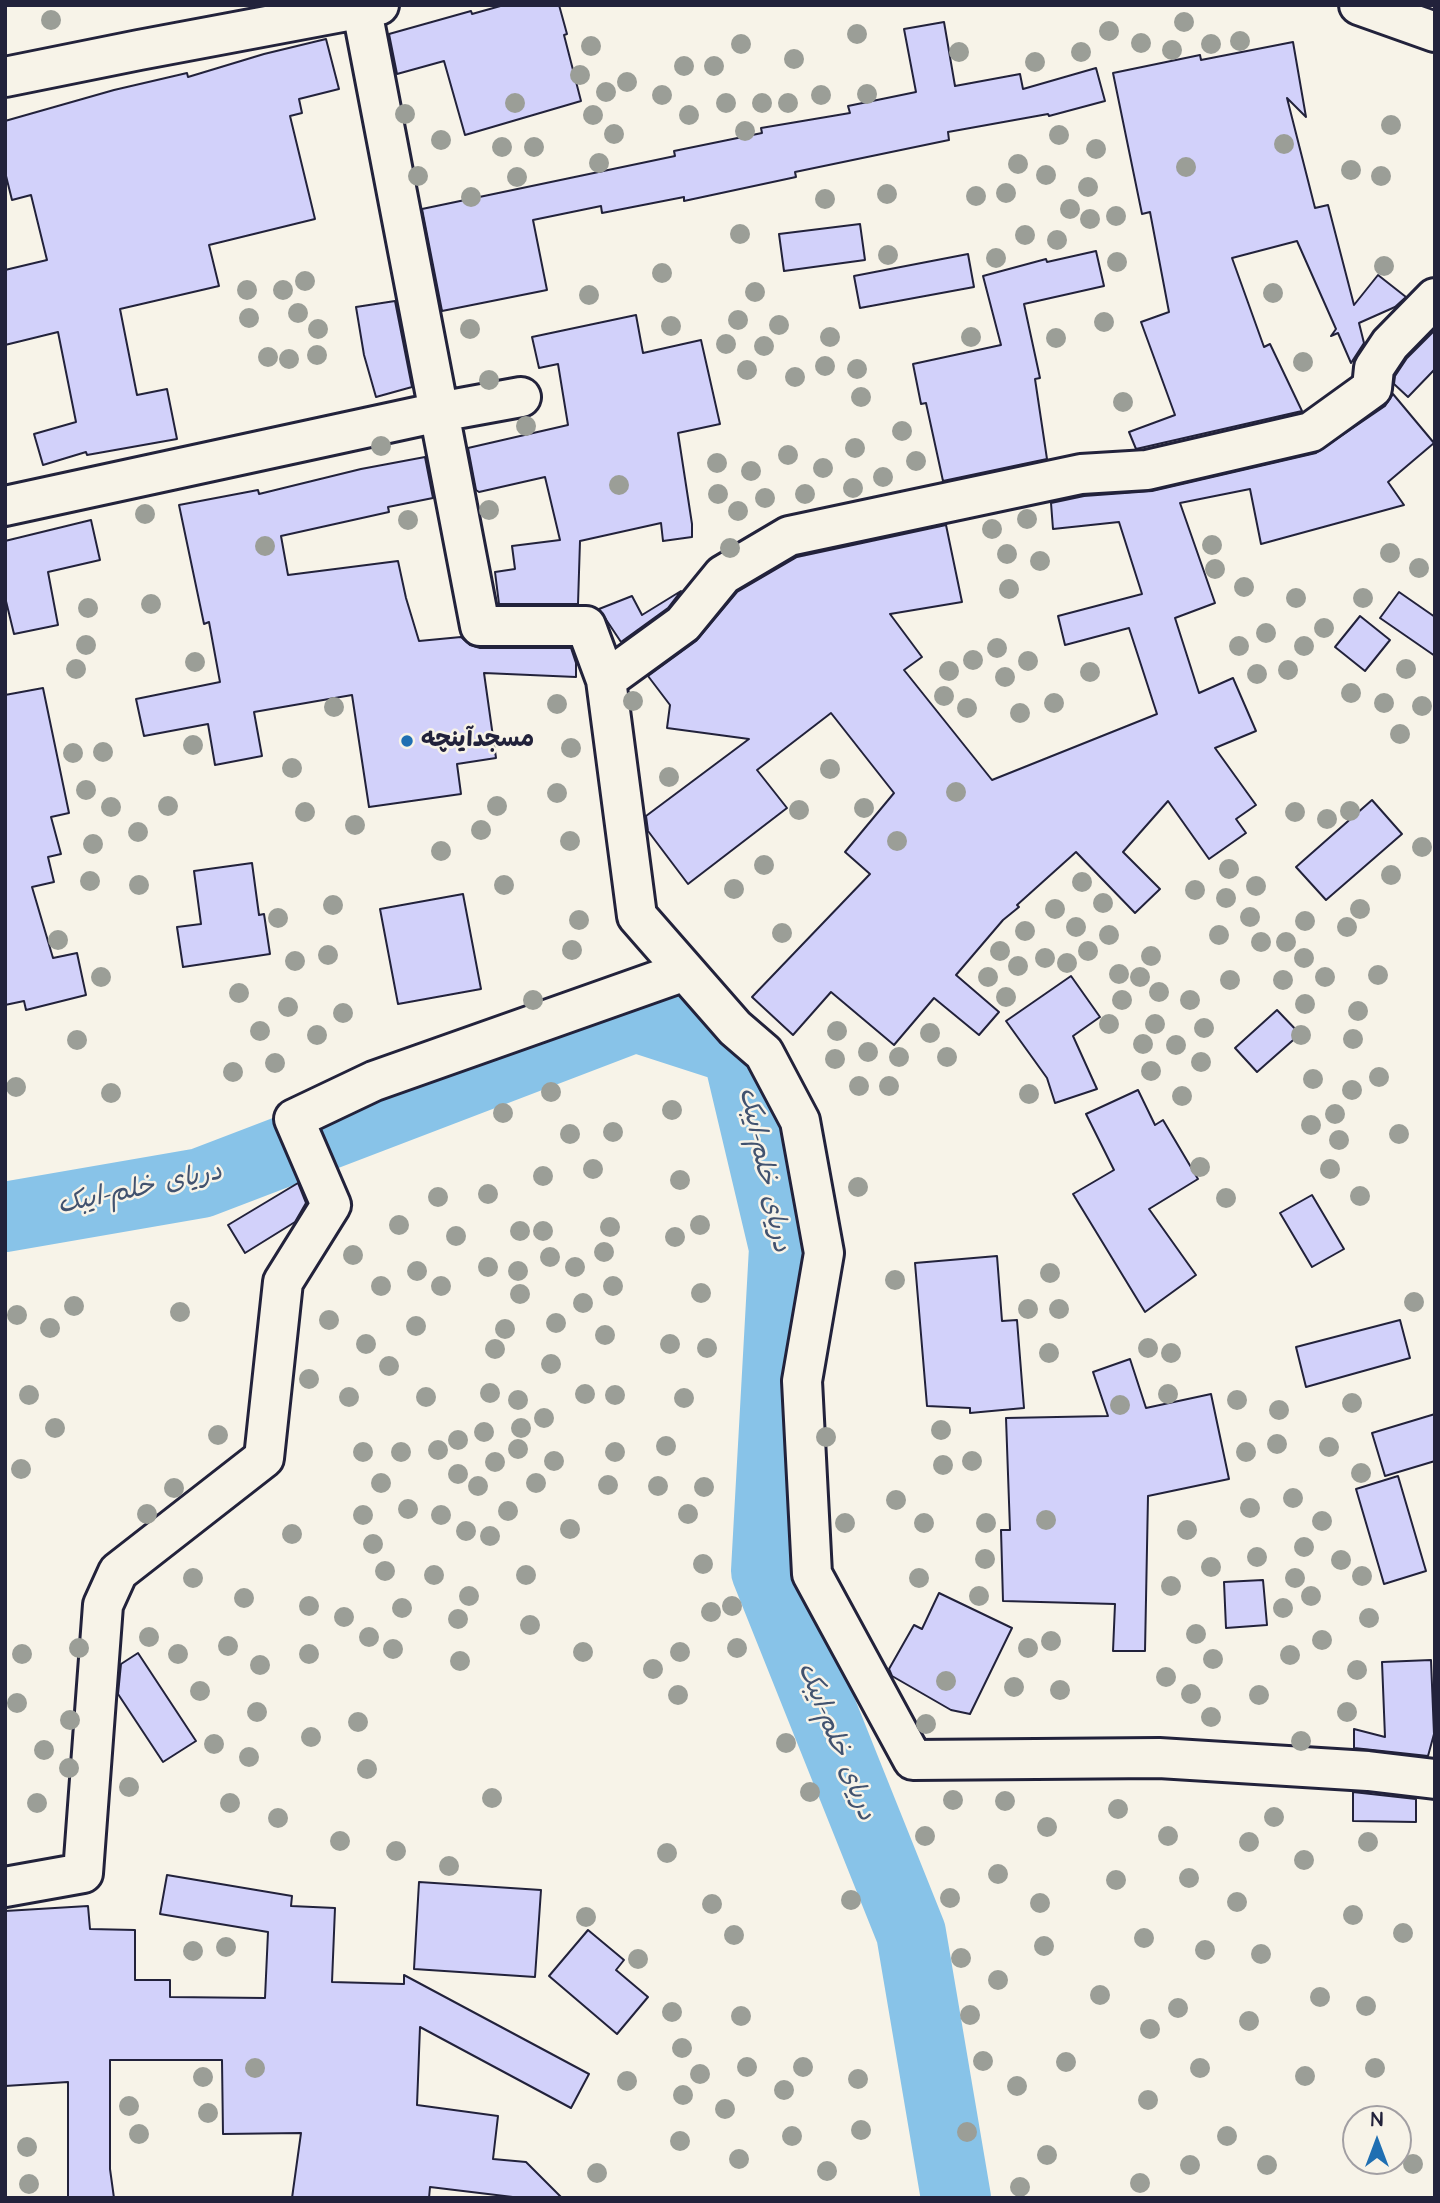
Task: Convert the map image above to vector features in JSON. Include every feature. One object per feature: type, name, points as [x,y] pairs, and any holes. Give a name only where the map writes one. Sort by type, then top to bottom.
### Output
[{"type":"street","points":[[1359,5],[1435,32]]},
{"type":"street","points":[[5,77],[367,6],[480,625],[586,626],[606,680],[637,916],[735,1028],[764,1054],[800,1121],[824,1253],[802,1381],[812,1574],[913,1760],[1159,1758],[1368,1771],[1435,1779]]},
{"type":"street","points":[[606,680],[683,624],[723,575],[789,536],[1081,474],[1147,470],[1311,432],[1372,388],[1374,368],[1390,344],[1435,298]]},
{"type":"street","points":[[5,506],[439,412],[521,397]]},
{"type":"street","points":[[5,1887],[83,1872],[103,1605],[118,1572],[264,1458],[283,1282],[331,1205],[294,1119],[374,1081],[685,971]]},
{"type":"building","points":[[504,5],[559,5],[581,101],[465,135],[444,61],[397,74],[389,34],[471,11],[472,14]]},
{"type":"building","points":[[944,22],[955,86],[1020,74],[1023,89],[1096,68],[1105,101],[1049,116],[1048,114],[948,132],[949,140],[795,172],[796,177],[684,201],[684,197],[602,213],[601,206],[533,220],[547,290],[442,311],[422,209],[675,156],[674,151],[762,133],[761,128],[850,113],[848,106],[916,92],[904,29]]},
{"type":"building","points":[[326,39],[339,89],[299,99],[302,113],[290,116],[315,219],[209,245],[219,286],[120,309],[137,395],[167,389],[177,439],[87,455],[86,452],[43,465],[34,434],[76,422],[58,332],[5,345],[5,270],[47,260],[31,195],[12,200],[5,172],[5,121],[114,90],[187,73],[188,77]]},
{"type":"building","points":[[1293,42],[1306,117],[1287,98],[1315,208],[1328,205],[1354,305],[1378,275],[1406,297],[1395,307],[1359,323],[1364,343],[1351,363],[1338,333],[1331,336],[1336,329],[1297,241],[1232,258],[1264,347],[1270,344],[1302,411],[1136,449],[1129,432],[1175,415],[1141,322],[1169,312],[1150,212],[1142,214],[1113,73],[1200,55],[1201,60]]},
{"type":"building","points":[[860,224],[865,260],[784,271],[779,234]]},
{"type":"building","points":[[1096,251],[1104,286],[1024,304],[1040,378],[1035,379],[1047,459],[943,481],[926,403],[921,404],[913,364],[1001,345],[983,276],[1046,259],[1047,262]]},
{"type":"building","points":[[968,254],[974,287],[860,308],[854,276]]},
{"type":"building","points":[[395,301],[412,387],[376,397],[364,355],[356,307]]},
{"type":"building","points":[[636,315],[643,353],[701,340],[720,424],[678,433],[692,537],[663,541],[661,523],[580,541],[578,604],[499,604],[495,572],[515,569],[512,546],[560,540],[545,477],[479,492],[476,490],[468,448],[568,425],[558,364],[539,368],[532,337]]},
{"type":"building","points":[[1435,330],[1435,369],[1408,397],[1394,384],[1395,376],[1407,358]]},
{"type":"building","points":[[1393,394],[1434,443],[1388,482],[1404,505],[1261,544],[1250,489],[1180,503],[1215,603],[1175,618],[1199,693],[1233,678],[1256,731],[1215,748],[1256,805],[1236,819],[1246,833],[1209,859],[1168,801],[1123,852],[1160,889],[1135,913],[1076,852],[1017,905],[1019,907],[1003,920],[956,975],[999,1012],[979,1035],[934,998],[894,1045],[831,992],[793,1035],[752,997],[870,874],[845,852],[894,793],[831,713],[757,770],[787,808],[688,884],[648,831],[646,816],[749,739],[667,728],[670,705],[648,676],[696,641],[737,592],[797,557],[946,525],[962,602],[890,614],[922,657],[904,670],[992,780],[1157,714],[1129,628],[1065,645],[1058,616],[1142,594],[1119,522],[1053,529],[1051,503],[1084,496],[1152,491],[1316,453],[1385,406]]},
{"type":"building","points":[[425,457],[433,498],[388,507],[389,512],[281,536],[288,575],[398,561],[419,641],[461,637],[470,645],[480,648],[571,648],[576,663],[576,677],[484,673],[496,758],[457,764],[461,794],[369,807],[352,695],[254,712],[262,756],[215,765],[208,724],[144,736],[136,699],[220,682],[209,622],[204,624],[179,505],[258,490],[259,494],[361,469]]},
{"type":"building","points":[[91,520],[100,560],[48,572],[58,625],[14,634],[5,597],[5,541]]},
{"type":"building","points":[[681,591],[668,608],[621,642],[599,609],[632,596],[642,615]]},
{"type":"building","points":[[1399,592],[1435,617],[1435,656],[1380,618]]},
{"type":"building","points":[[1360,616],[1390,640],[1365,671],[1335,647]]},
{"type":"building","points":[[43,688],[69,813],[51,817],[61,854],[48,857],[54,882],[32,887],[53,958],[77,953],[86,995],[26,1010],[24,1001],[5,1005],[5,695]]},
{"type":"building","points":[[1372,800],[1402,834],[1326,900],[1296,867]]},
{"type":"building","points":[[252,863],[259,915],[264,914],[270,954],[183,967],[177,927],[201,924],[194,871]]},
{"type":"building","points":[[463,894],[481,989],[398,1004],[380,909]]},
{"type":"building","points":[[1071,976],[1100,1017],[1073,1036],[1097,1089],[1055,1103],[1047,1078],[1006,1021]]},
{"type":"building","points":[[1277,1010],[1300,1034],[1257,1072],[1235,1048]]},
{"type":"building","points":[[1138,1090],[1155,1125],[1163,1120],[1198,1179],[1149,1209],[1196,1275],[1145,1312],[1073,1194],[1114,1170],[1086,1114]]},
{"type":"building","points":[[298,1183],[306,1203],[295,1222],[245,1253],[228,1225]]},
{"type":"building","points":[[1312,1195],[1344,1249],[1312,1267],[1280,1213]]},
{"type":"building","points":[[997,1256],[1002,1321],[1017,1320],[1024,1408],[970,1413],[970,1408],[927,1406],[915,1263]]},
{"type":"building","points":[[1400,1320],[1410,1358],[1306,1387],[1296,1347]]},
{"type":"building","points":[[1130,1359],[1146,1408],[1211,1394],[1229,1479],[1148,1496],[1145,1651],[1113,1651],[1115,1604],[1003,1601],[1001,1530],[1010,1530],[1006,1418],[1108,1416],[1093,1372]]},
{"type":"building","points":[[1435,1414],[1435,1461],[1385,1476],[1372,1433]]},
{"type":"building","points":[[1398,1476],[1426,1571],[1384,1584],[1356,1489]]},
{"type":"building","points":[[1263,1580],[1267,1625],[1226,1628],[1224,1582]]},
{"type":"building","points":[[939,1593],[1012,1628],[970,1714],[951,1710],[892,1676],[889,1669],[914,1625],[922,1629]]},
{"type":"building","points":[[138,1653],[196,1741],[163,1762],[118,1694],[121,1664]]},
{"type":"building","points":[[1431,1660],[1434,1734],[1428,1756],[1354,1748],[1354,1729],[1385,1737],[1382,1662]]},
{"type":"building","points":[[1353,1792],[1416,1799],[1416,1822],[1353,1821]]},
{"type":"building","points":[[167,1875],[292,1896],[291,1906],[335,1908],[332,1982],[404,1984],[404,1975],[589,2074],[571,2108],[420,2027],[417,2105],[498,2116],[493,2159],[526,2162],[562,2198],[521,2198],[430,2187],[429,2198],[292,2198],[301,2133],[223,2134],[222,2060],[110,2060],[110,2169],[114,2198],[68,2198],[68,2082],[5,2086],[5,1911],[88,1906],[90,1929],[135,1930],[135,1980],[170,1980],[170,1997],[265,1998],[268,1932],[160,1914]]},
{"type":"building","points":[[419,1882],[541,1890],[535,1977],[414,1969]]},
{"type":"building","points":[[588,1930],[624,1960],[616,1970],[648,1997],[617,2034],[549,1976]]},
{"type":"waterway","name":"دریای خلم-ایبک","points":[[5,1217],[201,1183],[635,1017],[737,1050],[784,1248],[766,1571],[911,1933],[956,2198]]},
{"type":"place","name":"مسجدآینچه","points":[[407,741]]}]
